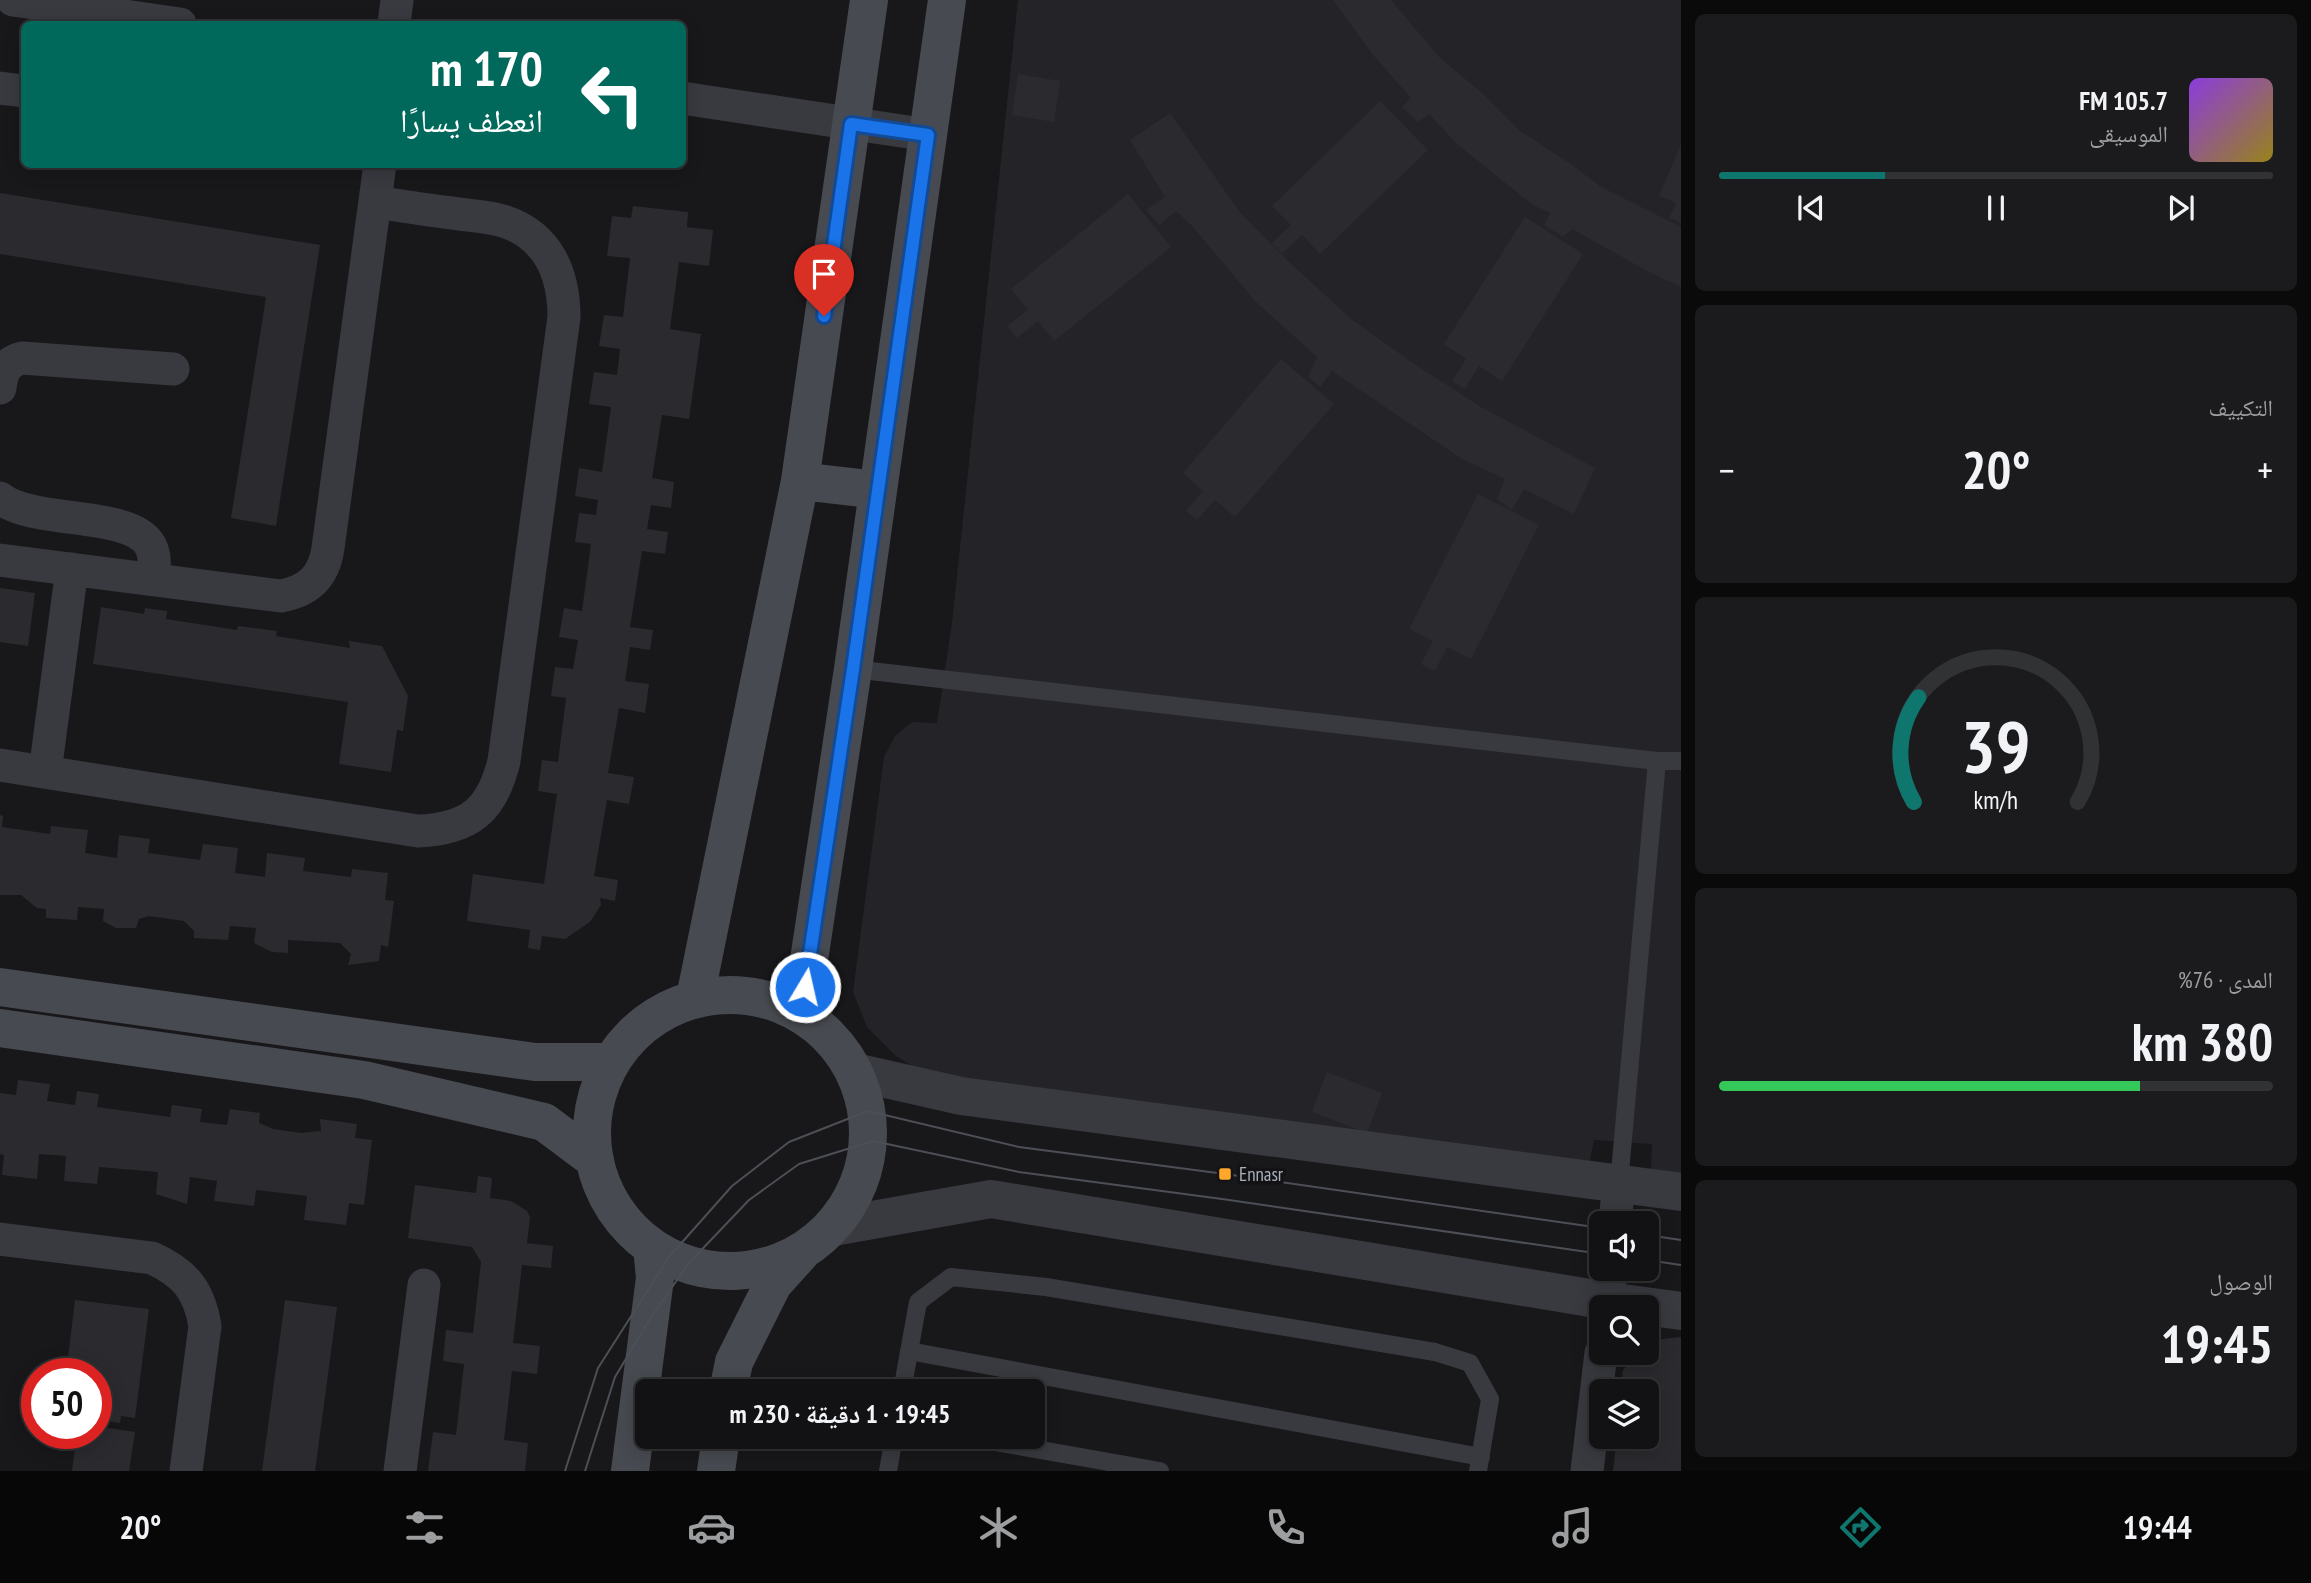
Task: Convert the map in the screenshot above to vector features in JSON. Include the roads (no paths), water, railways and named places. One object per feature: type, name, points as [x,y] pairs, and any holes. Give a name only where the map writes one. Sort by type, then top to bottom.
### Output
[{"type":"main road","points":[[695,998],[800,481],[869,0]]},
{"type":"main road","points":[[801,1013],[853,669],[947,0]]},
{"type":"main road","points":[[800,481],[878,490]]},
{"type":"main road","points":[[0,987],[535,1062],[610,1062]]},
{"type":"main road","points":[[730,1379],[734,1362],[773,1284],[803,1251],[833,1227],[850,1204],[873,1141],[868,1111],[855,1072],[832,1038],[801,1013],[767,999],[731,994],[695,998],[662,1012],[633,1034],[610,1062],[597,1093],[592,1126],[594,1160],[602,1186],[615,1210],[632,1230],[652,1247],[688,1265],[727,1272],[766,1267],[803,1251]]},
{"type":"main road","points":[[0,1028],[364,1080],[544,1122],[594,1160]]},
{"type":"main road","points":[[631,1471],[655,1278],[652,1247]]},
{"type":"main road","points":[[716,1471],[719,1449]]},
{"type":"street","points":[[13,0],[159,21]]},
{"type":"street","points":[[394,21],[397,0]]},
{"type":"street","points":[[0,88],[21,91]]},
{"type":"street","points":[[686,99],[928,135]]},
{"type":"street","points":[[0,560],[281,596],[296,593],[309,586],[326,562],[380,168]]},
{"type":"street","points":[[0,765],[418,831],[443,830],[466,821],[485,805],[498,785],[504,761],[564,317],[564,293],[557,270],[545,249],[527,233],[506,222],[376,202]]},
{"type":"street","points":[[0,388],[7,366],[22,358],[173,369]]},
{"type":"street","points":[[0,498],[16,508],[120,526],[140,533],[152,550],[153,579]]},
{"type":"street","points":[[45,772],[72,569]]},
{"type":"street","points":[[855,1072],[961,1097],[1681,1192]]},
{"type":"street","points":[[1616,1211],[1619,1183]]},
{"type":"street","points":[[833,1227],[991,1199],[1608,1292],[1681,1311]]},
{"type":"street","points":[[0,1239],[152,1258],[169,1266],[195,1291],[205,1326],[186,1471]]},
{"type":"street","points":[[400,1471],[424,1285]]},
{"type":"street","points":[[1587,1471],[1600,1365]]},
{"type":"lane","points":[[853,669],[1657,761],[1681,761]]},
{"type":"lane","points":[[1619,1183],[1657,761]]},
{"type":"lane","points":[[904,1379],[909,1351],[918,1302],[951,1277],[1046,1287],[1435,1352],[1470,1363],[1490,1399],[1480,1464],[909,1351]]},
{"type":"lane","points":[[888,1471],[892,1449]]},
{"type":"lane","points":[[1035,1449],[1160,1471]]},
{"type":"tram line","points":[[565,1471],[598,1368],[669,1257],[732,1186],[789,1142],[868,1111],[1019,1147],[1589,1226]]},
{"type":"tram line","points":[[585,1471],[615,1377],[688,1264],[749,1200],[799,1164],[873,1141],[1019,1172],[1589,1252]]},
{"type":"tram line","points":[[1659,1237],[1681,1240]]},
{"type":"tram line","points":[[1659,1262],[1681,1265]]},
{"type":"place","name":"Ennasr","points":[[1225,1174]]}]
